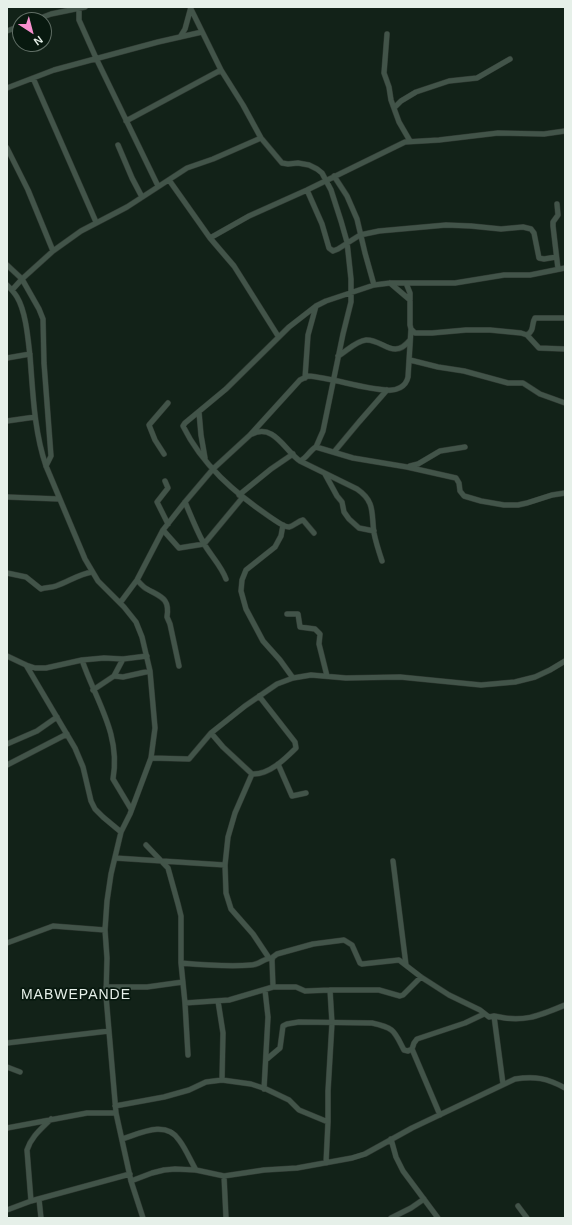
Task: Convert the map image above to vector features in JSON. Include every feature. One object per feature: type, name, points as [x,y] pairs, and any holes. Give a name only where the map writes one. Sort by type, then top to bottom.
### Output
[{"type":"street","points":[[190,7],[221,70],[243,105],[261,138],[282,163],[309,165],[317,169],[326,180],[336,204],[347,242],[352,292],[350,311],[338,356],[323,431],[316,447],[313,448],[305,458],[300,461]]},
{"type":"street","points":[[180,37],[185,29],[190,7]]},
{"type":"street","points":[[52,14],[82,8],[79,20],[158,186]]},
{"type":"street","points":[[7,88],[54,70],[202,32]]},
{"type":"street","points":[[386,34],[384,73],[394,108],[403,130],[410,141]]},
{"type":"street","points":[[394,108],[401,101],[416,92],[449,82],[473,79],[483,75],[510,59]]},
{"type":"street","points":[[126,121],[221,70]]},
{"type":"street","points":[[33,78],[96,222]]},
{"type":"street","points":[[210,238],[255,213],[307,190],[398,145],[410,141],[439,140],[498,133],[544,134],[565,131]]},
{"type":"street","points":[[12,290],[53,251],[81,230],[120,211],[187,168],[213,159],[261,138]]},
{"type":"street","points":[[118,146],[142,197]]},
{"type":"street","points":[[7,148],[28,190],[53,251]]},
{"type":"street","points":[[334,176],[352,206],[357,219],[374,285]]},
{"type":"street","points":[[169,180],[210,238],[234,266],[278,336]]},
{"type":"street","points":[[307,190],[314,204],[331,250],[335,250],[360,234],[379,231],[446,225],[501,229],[523,226],[531,229],[534,233],[539,258],[544,259],[556,257]]},
{"type":"street","points":[[558,204],[558,214],[553,222],[558,269]]},
{"type":"street","points":[[7,265],[22,279],[43,319],[44,363],[51,456],[46,466]]},
{"type":"street","points":[[314,533],[303,520],[292,526],[283,525],[241,496],[213,469],[191,440],[183,426],[188,420],[226,389],[278,336],[316,306],[326,301],[374,285],[390,283],[455,283],[504,275],[530,275],[565,268]]},
{"type":"street","points":[[390,283],[410,300]]},
{"type":"street","points":[[120,603],[137,580],[163,530],[185,502],[213,469],[250,435],[296,385],[305,378],[308,376],[313,376],[387,390],[395,389],[407,382],[410,360],[411,329],[410,294],[406,283]]},
{"type":"street","points":[[7,285],[20,302],[26,326],[35,416],[42,454],[46,466],[85,559],[92,572],[107,592],[120,603],[136,622],[142,637],[150,671],[155,728],[151,758],[121,832],[114,858],[110,874],[105,930],[106,996],[115,1106],[130,1174],[143,1218]]},
{"type":"street","points":[[305,378],[308,335],[316,306]]},
{"type":"street","points":[[528,335],[532,330],[535,318],[565,318]]},
{"type":"street","points":[[411,329],[415,333],[421,334],[490,330],[521,333],[528,335],[539,348],[565,349]]},
{"type":"street","points":[[338,356],[366,340],[372,341],[387,348],[399,349],[405,346],[410,340]]},
{"type":"street","points":[[7,358],[30,354]]},
{"type":"street","points":[[410,360],[438,367],[464,371],[508,383],[526,384],[540,394],[565,403]]},
{"type":"street","points":[[334,452],[358,422],[387,390]]},
{"type":"street","points":[[164,454],[155,440],[149,425],[168,403]]},
{"type":"street","points":[[199,412],[201,435],[206,461]]},
{"type":"street","points":[[7,422],[35,416]]},
{"type":"street","points":[[250,435],[258,431],[265,431],[277,438],[300,461],[365,494],[372,509],[374,531],[382,561]]},
{"type":"street","points":[[316,447],[353,458],[407,467],[456,478],[459,483],[460,491],[464,496],[493,503],[518,505],[565,493]]},
{"type":"street","points":[[407,467],[418,464],[440,451],[464,447]]},
{"type":"street","points":[[163,530],[179,548],[204,544],[241,496],[271,469],[292,454]]},
{"type":"street","points":[[325,474],[342,502],[344,512],[349,519],[359,528],[374,531]]},
{"type":"street","points":[[165,481],[168,488],[157,502],[168,524]]},
{"type":"street","points":[[7,497],[59,499]]},
{"type":"street","points":[[185,502],[196,529],[204,544],[217,561],[226,579]]},
{"type":"street","points":[[283,525],[275,547],[246,570],[242,580],[241,591],[246,609],[264,640],[293,678]]},
{"type":"street","points":[[7,573],[26,577],[41,589],[45,587],[55,587],[92,572]]},
{"type":"street","points":[[137,580],[146,588],[156,593],[166,603],[168,608],[167,617],[170,624],[179,666]]},
{"type":"street","points":[[287,614],[298,614],[300,626],[314,629],[320,634],[319,644],[327,676]]},
{"type":"street","points":[[7,656],[26,666],[46,668],[82,660],[147,656]]},
{"type":"street","points":[[93,690],[114,676],[123,658]]},
{"type":"street","points":[[82,660],[113,736],[115,768],[114,779],[131,809]]},
{"type":"street","points":[[151,758],[189,759],[211,733],[259,696],[277,684],[293,678],[311,676],[346,678],[405,677],[481,685],[516,682],[550,670],[565,661]]},
{"type":"street","points":[[26,666],[75,748],[83,767],[91,801],[95,809],[121,832]]},
{"type":"street","points":[[114,676],[123,677],[150,671]]},
{"type":"street","points":[[211,733],[223,747],[252,774],[268,770],[278,764],[296,748],[295,742],[259,696]]},
{"type":"street","points":[[7,744],[37,731],[57,717]]},
{"type":"street","points":[[7,765],[68,734]]},
{"type":"street","points":[[278,764],[292,796],[306,793]]},
{"type":"street","points":[[252,774],[235,813],[228,837],[225,852],[226,893],[231,909],[253,934],[270,958],[273,987]]},
{"type":"street","points":[[146,845],[163,861],[168,868],[181,916],[181,963],[188,1055]]},
{"type":"street","points":[[114,858],[225,865]]},
{"type":"street","points":[[393,861],[406,965]]},
{"type":"street","points":[[7,943],[52,926],[105,930]]},
{"type":"street","points":[[181,963],[224,965],[259,964],[277,954],[313,944],[341,939],[351,943],[360,963],[399,960],[421,977],[450,995],[480,1010],[489,1017],[494,1016],[505,1019],[531,1018],[565,1005]]},
{"type":"street","points":[[185,1003],[218,1001],[242,997],[273,987],[296,987],[305,992],[330,990],[379,990],[402,996],[421,977]]},
{"type":"street","points":[[106,987],[148,987],[183,982]]},
{"type":"street","points":[[264,1089],[267,1059],[268,1012],[265,990]]},
{"type":"street","points":[[326,1163],[332,1024],[330,990]]},
{"type":"street","points":[[218,1001],[223,1033],[222,1080]]},
{"type":"street","points":[[440,1114],[412,1049],[414,1043],[417,1039],[465,1023],[484,1014]]},
{"type":"street","points":[[494,1016],[503,1084]]},
{"type":"street","points":[[267,1059],[280,1048],[284,1025],[299,1022],[332,1024],[372,1023],[381,1025],[394,1031],[404,1050],[408,1051],[412,1049]]},
{"type":"street","points":[[7,1043],[109,1032]]},
{"type":"street","points":[[7,1067],[20,1072]]},
{"type":"street","points":[[132,1181],[164,1170],[196,1170],[224,1176],[264,1170],[298,1168],[326,1163],[358,1156],[440,1114],[515,1079],[537,1077],[565,1087]]},
{"type":"street","points":[[115,1106],[164,1097],[189,1090],[206,1082],[222,1080],[251,1084],[264,1089],[289,1100],[299,1110],[328,1122]]},
{"type":"street","points":[[7,1128],[51,1119],[87,1114],[116,1113]]},
{"type":"street","points":[[31,1201],[27,1150],[29,1142],[34,1135],[51,1119]]},
{"type":"street","points":[[122,1139],[155,1129],[166,1129],[173,1132],[180,1140],[196,1170]]},
{"type":"street","points":[[391,1139],[399,1164],[438,1218]]},
{"type":"street","points":[[7,1210],[31,1201],[130,1174]]},
{"type":"street","points":[[224,1176],[226,1218]]},
{"type":"street","points":[[392,1218],[424,1199]]},
{"type":"street","points":[[39,1200],[41,1218]]},
{"type":"street","points":[[518,1206],[527,1218]]},
{"type":"district","name":"MABWEPANDE","points":[[76,995]]}]
